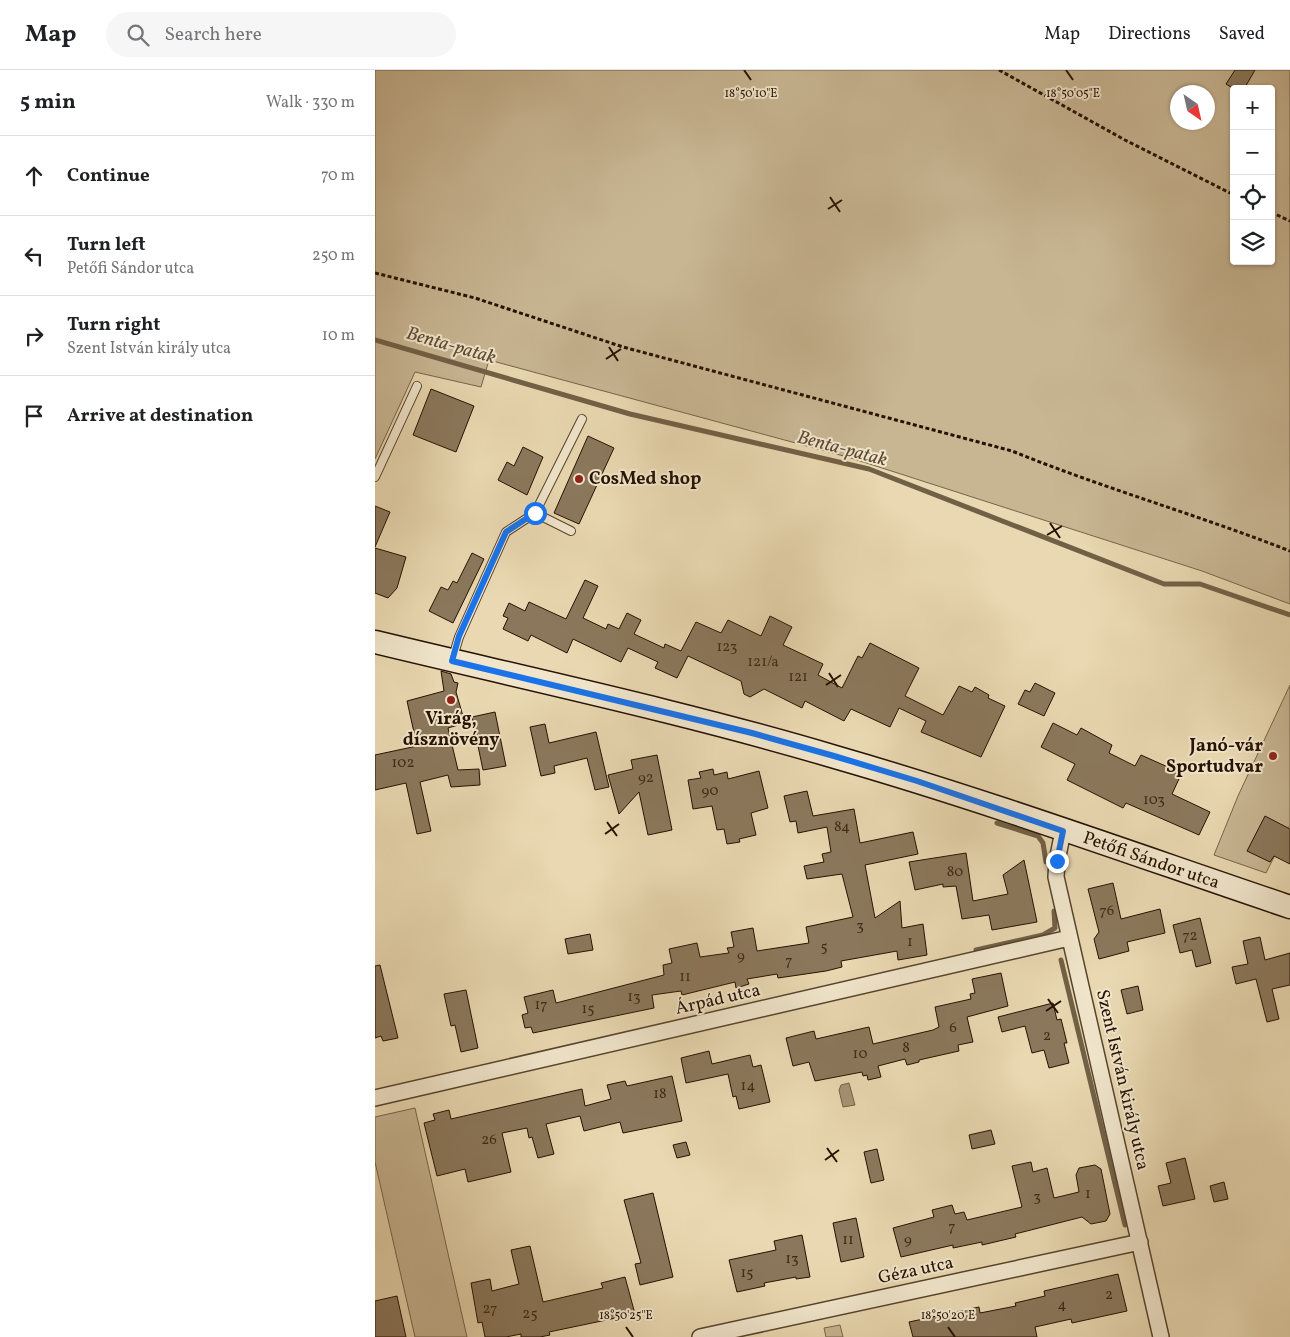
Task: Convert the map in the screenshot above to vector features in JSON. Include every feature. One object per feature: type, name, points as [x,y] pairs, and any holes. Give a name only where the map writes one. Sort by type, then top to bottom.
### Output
[{"type":"main road","name":"Petőfi Sándor utca","points":[[375,642],[752,733],[825,754],[917,781],[1290,907]]},
{"type":"street","name":"Szent István király utca","points":[[1063,831],[1056,871],[1069,938],[1161,1337]]},
{"type":"street","name":"Árpád utca","points":[[375,1098],[1069,938]]},
{"type":"street","name":"Géza utca","points":[[700,1337],[1140,1242]]},
{"type":"lane","points":[[375,477],[417,386]]},
{"type":"lane","points":[[452,661],[459,636],[506,532],[535,513],[582,419]]},
{"type":"lane","points":[[535,513],[571,531]]},
{"type":"path","points":[[999,70],[1125,140],[1230,193]]},
{"type":"path","points":[[1006,70],[1010,76]]},
{"type":"path","points":[[1275,214],[1290,221]]},
{"type":"path","points":[[375,273],[475,298],[623,347],[1012,451],[1073,475],[1214,521],[1290,551]]},
{"type":"shaded area","points":[[375,70],[1290,70],[1290,604],[1202,571],[851,458],[489,360],[481,387],[415,372],[375,459]]},
{"type":"shaded area","name":"Janó-vár Sportudvar","points":[[1290,685],[1290,825],[1266,873],[1214,855],[1238,796]]},
{"type":"shaded area","points":[[849,1083],[855,1105],[843,1107],[839,1090],[841,1085]]},
{"type":"shaded area","points":[[415,1108],[467,1337],[415,1337],[375,1162],[375,1117]]},
{"type":"shaded area","points":[[840,1325],[843,1337],[826,1337],[824,1328]]},
{"type":"building","points":[[1235,70],[1255,70],[1246,85],[1230,86],[1226,84]]},
{"type":"building","points":[[431,389],[474,406],[456,452],[413,435]]},
{"type":"building","points":[[588,436],[614,448],[579,524],[554,513]]},
{"type":"building","points":[[523,447],[543,457],[527,495],[498,480],[507,462],[514,466]]},
{"type":"building","points":[[375,506],[390,512],[375,547]]},
{"type":"building","points":[[375,548],[406,557],[397,588],[388,598],[375,593]]},
{"type":"building","points":[[472,553],[484,559],[453,623],[429,611],[441,587],[448,590],[453,581],[457,583]]},
{"type":"building","points":[[585,580],[598,586],[583,618],[606,629],[608,624],[619,629],[627,613],[641,620],[634,634],[664,648],[665,644],[681,651],[696,622],[721,633],[728,620],[761,636],[770,616],[792,627],[783,645],[823,664],[818,675],[842,688],[858,656],[862,658],[870,643],[919,668],[905,696],[943,715],[959,686],[972,692],[975,687],[989,695],[988,698],[1005,706],[981,757],[921,732],[926,721],[899,708],[890,727],[851,709],[844,721],[805,701],[802,708],[764,689],[750,697],[744,694],[741,681],[688,656],[677,678],[655,668],[658,662],[628,648],[621,662],[573,639],[567,653],[531,635],[528,641],[503,629],[508,618],[503,616],[509,603],[525,611],[529,602],[566,619]]},
{"type":"building","points":[[441,671],[451,674],[454,682],[458,683],[456,692],[465,723],[448,728],[458,770],[479,769],[480,785],[451,787],[448,775],[420,782],[431,831],[417,834],[406,783],[375,790],[375,755],[417,746],[407,701],[444,691]]},
{"type":"building","points":[[1035,683],[1055,693],[1044,716],[1018,704],[1025,690],[1030,692]]},
{"type":"building","points":[[495,712],[506,766],[483,770],[472,717]]},
{"type":"building","points":[[1053,723],[1077,735],[1081,728],[1112,745],[1109,753],[1135,766],[1141,755],[1170,768],[1172,763],[1184,768],[1172,794],[1210,812],[1199,835],[1126,803],[1123,808],[1067,780],[1075,764],[1041,747]]},
{"type":"building","points":[[545,724],[549,743],[596,732],[609,787],[595,790],[587,758],[554,766],[555,773],[541,776],[530,727]]},
{"type":"building","points":[[657,755],[672,830],[648,835],[639,792],[619,814],[608,775],[633,769],[631,760]]},
{"type":"building","points":[[713,769],[714,775],[727,772],[728,779],[759,771],[768,808],[751,813],[756,835],[739,839],[740,842],[727,844],[724,829],[717,830],[712,806],[693,809],[688,780],[701,778],[699,772]]},
{"type":"building","points":[[807,791],[813,816],[854,809],[860,843],[913,832],[918,854],[865,865],[875,918],[900,901],[902,928],[923,924],[927,955],[898,960],[897,951],[841,961],[842,967],[826,971],[778,978],[777,974],[747,979],[749,984],[736,988],[735,982],[682,995],[681,991],[652,995],[654,1008],[533,1033],[531,1027],[525,1028],[522,1015],[528,1013],[524,997],[553,990],[556,1003],[664,975],[663,965],[672,963],[669,949],[697,943],[700,957],[729,953],[727,948],[734,947],[731,932],[753,928],[757,951],[809,943],[806,927],[853,917],[842,874],[807,879],[804,866],[824,862],[822,854],[831,852],[827,827],[798,833],[796,821],[790,822],[784,796]]},
{"type":"building","points":[[1265,816],[1290,829],[1290,864],[1274,856],[1270,862],[1247,851]]},
{"type":"building","points":[[966,853],[973,901],[1008,894],[1003,875],[1024,860],[1037,922],[992,930],[989,915],[962,919],[956,886],[943,887],[943,884],[915,890],[909,862]]},
{"type":"building","points":[[1113,883],[1121,919],[1160,909],[1165,933],[1127,942],[1129,951],[1099,959],[1094,939],[1099,932],[1088,889]]},
{"type":"building","points":[[1200,918],[1211,963],[1196,967],[1192,950],[1180,953],[1173,925]]},
{"type":"building","points":[[590,934],[593,950],[568,954],[565,939]]},
{"type":"building","points":[[1260,937],[1265,960],[1290,953],[1290,985],[1272,989],[1279,1019],[1267,1022],[1256,979],[1236,984],[1232,967],[1248,964],[1243,941]]},
{"type":"building","points":[[380,965],[398,1038],[383,1041],[381,1036],[375,1038],[375,966]]},
{"type":"building","points":[[1001,973],[1008,1006],[967,1017],[973,1042],[958,1045],[959,1051],[919,1060],[919,1062],[907,1065],[905,1059],[878,1066],[881,1077],[868,1080],[867,1075],[863,1076],[862,1072],[815,1081],[809,1062],[793,1066],[786,1038],[814,1031],[816,1039],[869,1027],[873,1044],[933,1030],[939,1027],[935,1007],[971,999],[970,994],[975,993],[972,979]]},
{"type":"building","points":[[1138,986],[1143,1010],[1127,1014],[1121,990]]},
{"type":"building","points":[[466,990],[478,1048],[461,1052],[455,1025],[451,1026],[444,994]]},
{"type":"building","points":[[1053,1003],[1057,1020],[1061,1019],[1067,1043],[1064,1043],[1069,1063],[1049,1068],[1044,1050],[1032,1053],[1025,1026],[1002,1032],[998,1017]]},
{"type":"building","points":[[709,1051],[712,1064],[750,1055],[753,1067],[761,1065],[770,1102],[739,1109],[736,1096],[733,1097],[728,1074],[686,1083],[681,1058]]},
{"type":"building","points":[[672,1076],[682,1121],[623,1133],[620,1122],[584,1131],[580,1116],[546,1124],[554,1154],[538,1158],[532,1137],[529,1138],[527,1128],[502,1133],[511,1172],[468,1182],[465,1169],[437,1176],[424,1123],[435,1120],[433,1114],[449,1110],[451,1119],[582,1089],[585,1106],[611,1099],[607,1085],[625,1081],[627,1086]]},
{"type":"building","points":[[991,1130],[995,1144],[972,1149],[969,1135]]},
{"type":"building","points":[[686,1142],[690,1155],[677,1158],[673,1145]]},
{"type":"building","points":[[877,1149],[884,1180],[871,1183],[864,1152]]},
{"type":"building","points":[[1185,1158],[1195,1199],[1163,1206],[1158,1186],[1171,1183],[1166,1163]]},
{"type":"building","points":[[1031,1162],[1033,1172],[1047,1168],[1054,1198],[1079,1192],[1076,1175],[1079,1168],[1095,1165],[1101,1169],[1110,1214],[1106,1221],[1091,1224],[1082,1217],[1015,1234],[1016,1237],[982,1245],[982,1242],[953,1248],[953,1245],[901,1257],[893,1228],[934,1217],[932,1210],[952,1205],[955,1214],[964,1212],[967,1220],[1022,1207],[1012,1166]]},
{"type":"building","points":[[1224,1182],[1228,1199],[1214,1202],[1210,1186]]},
{"type":"building","points":[[653,1193],[673,1277],[640,1285],[635,1264],[641,1263],[624,1200]]},
{"type":"building","points":[[856,1218],[864,1257],[841,1262],[833,1223]]},
{"type":"building","points":[[802,1235],[810,1277],[796,1279],[796,1277],[764,1283],[765,1286],[737,1292],[729,1260],[776,1250],[774,1241]]},
{"type":"building","points":[[530,1246],[543,1302],[603,1288],[601,1283],[625,1277],[635,1314],[549,1332],[550,1335],[540,1337],[521,1337],[521,1334],[506,1337],[485,1337],[482,1322],[478,1323],[471,1283],[490,1279],[492,1291],[519,1284],[511,1250]]},
{"type":"building","points":[[1118,1274],[1127,1311],[1072,1323],[1071,1319],[1035,1327],[1037,1337],[913,1337],[909,1322],[979,1307],[980,1313],[1016,1306],[1015,1303],[1045,1296],[1044,1291]]},
{"type":"building","points":[[397,1296],[406,1337],[375,1337],[375,1301]]},
{"type":"waterway","name":"Benta-patak","points":[[375,340],[630,414],[869,469],[1164,584],[1200,584],[1290,615]]},
{"type":"waterway","points":[[997,823],[1038,836],[1043,843],[1046,862]]},
{"type":"waterway","points":[[976,950],[1043,935],[1055,928],[1054,911]]},
{"type":"waterway","points":[[1061,960],[1125,1225]]},
{"type":"place","name":"CosMed shop","points":[[579,479]]},
{"type":"place","name":"Virág, dísznövény","points":[[451,700]]},
{"type":"place","name":"Janó-vár Sportudvar","points":[[1273,756]]},
{"type":"route","points":[[535,513],[506,532],[459,636],[452,661],[752,733],[917,781],[1063,831],[1057,861]]}]
